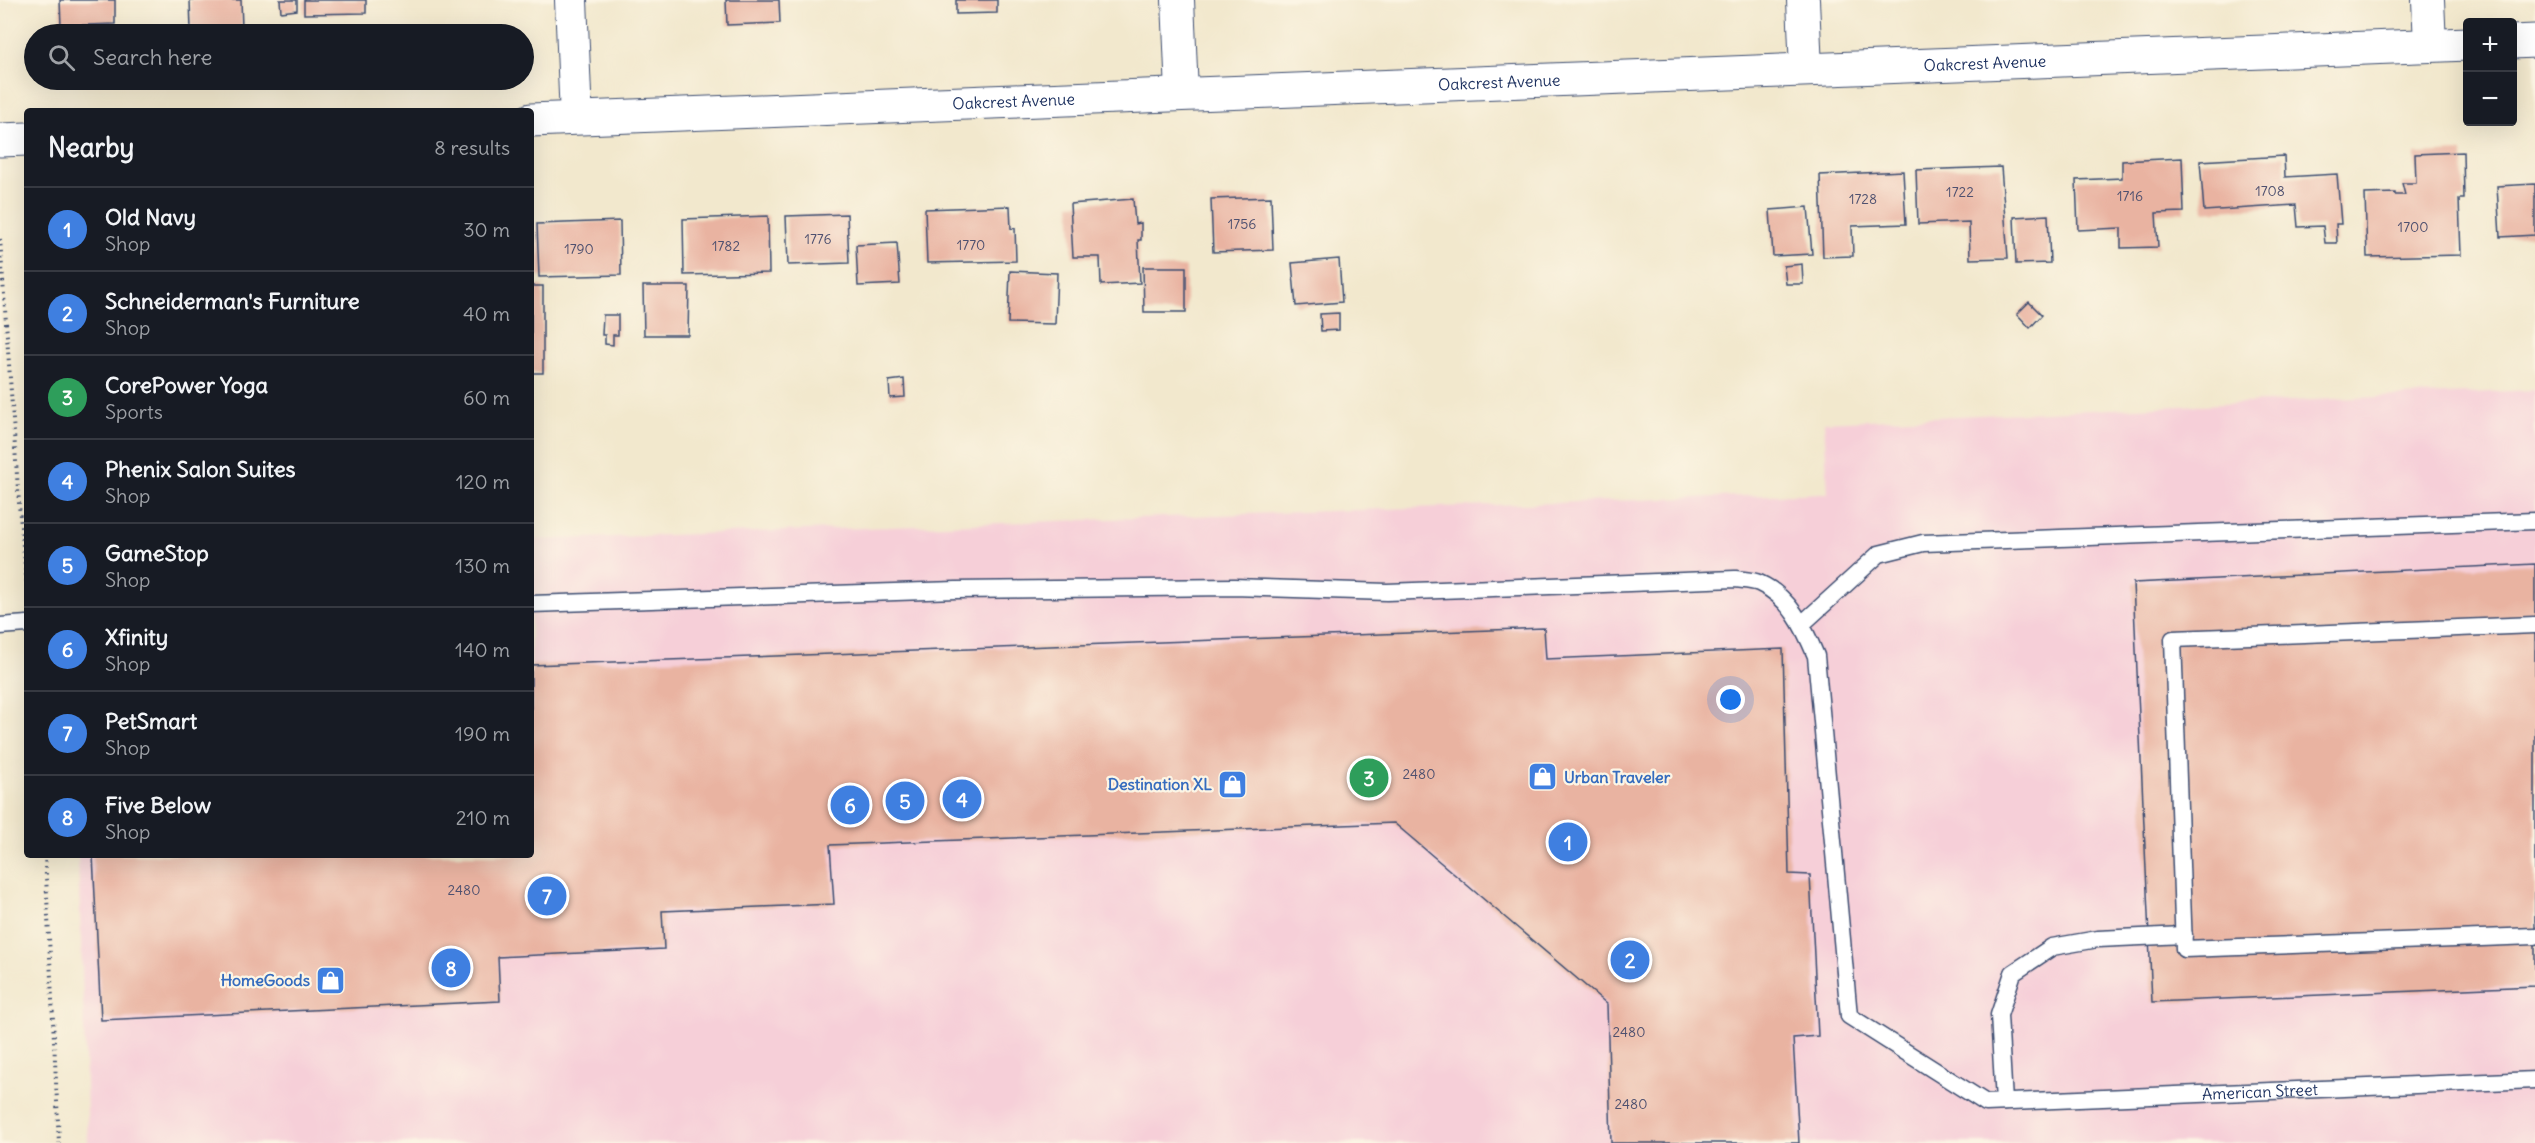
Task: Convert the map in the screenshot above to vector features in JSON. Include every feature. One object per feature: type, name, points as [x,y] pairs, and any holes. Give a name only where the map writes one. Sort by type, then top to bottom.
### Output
[{"type":"street","points":[[571,0],[576,118]]},
{"type":"street","points":[[1178,0],[1182,94]]},
{"type":"street","points":[[1803,0],[1806,70]]},
{"type":"street","points":[[2428,0],[2430,45]]},
{"type":"street","points":[[2517,42],[2535,41]]},
{"type":"street","name":"Oakcrest Avenue","points":[[534,120],[2463,44]]},
{"type":"street","points":[[0,140],[24,139]]},
{"type":"lane","points":[[534,604],[956,590],[1234,587],[1388,592],[1735,579],[1758,582],[1780,597],[1802,624],[1879,554],[1923,543],[2535,520]]},
{"type":"lane","points":[[0,626],[24,624]]},
{"type":"lane","name":"American Street","points":[[1802,624],[1816,656],[1850,1016],[1986,1103],[2535,1080]]},
{"type":"lane","points":[[2535,625],[2173,639],[2184,949],[2535,936]]},
{"type":"lane","points":[[2004,1102],[1999,1014],[2013,973],[2052,947],[2098,939],[2184,935]]},
{"type":"path","points":[[0,239],[24,556]]},
{"type":"path","points":[[45,858],[59,1143]]},
{"type":"shaded area","points":[[2535,390],[2535,1143],[88,1143],[78,858],[534,858],[534,540],[1828,493],[1824,422]]},
{"type":"building","points":[[60,0],[115,0],[115,24],[61,24]]},
{"type":"building","points":[[190,0],[241,0],[242,24],[191,24]]},
{"type":"building","points":[[280,0],[297,0],[297,10],[281,12]]},
{"type":"building","points":[[304,0],[366,0],[366,13],[304,14]]},
{"type":"building","points":[[726,0],[779,0],[780,23],[727,25]]},
{"type":"building","points":[[956,0],[997,0],[997,13],[956,14]]},
{"type":"building","points":[[2463,152],[2464,199],[2459,199],[2461,255],[2367,257],[2365,194],[2405,195],[2402,183],[2416,183],[2415,154]]},
{"type":"building","points":[[2284,156],[2285,177],[2337,174],[2341,224],[2336,224],[2337,243],[2325,243],[2323,226],[2298,227],[2296,205],[2204,211],[2200,161]]},
{"type":"building","points":[[2182,158],[2184,212],[2156,213],[2158,247],[2121,248],[2121,228],[2078,230],[2076,180],[2122,178],[2122,161]]},
{"type":"building","points":[[2001,167],[2008,258],[1970,259],[1969,222],[1918,224],[1916,170]]},
{"type":"building","points":[[1903,171],[1906,224],[1852,226],[1853,256],[1823,257],[1820,175]]},
{"type":"building","points":[[2535,184],[2535,235],[2500,237],[2497,186]]},
{"type":"building","points":[[1271,197],[1273,250],[1213,252],[1211,199]]},
{"type":"building","points":[[1133,199],[1135,224],[1141,223],[1141,240],[1138,240],[1140,283],[1101,285],[1100,257],[1073,257],[1070,204]]},
{"type":"building","points":[[1010,206],[1011,229],[1015,228],[1016,261],[927,263],[925,209]]},
{"type":"building","points":[[1808,207],[1812,254],[1773,256],[1770,210]]},
{"type":"building","points":[[847,214],[849,263],[788,265],[786,216]]},
{"type":"building","points":[[2048,215],[2050,263],[2016,264],[2014,217]]},
{"type":"building","points":[[768,216],[769,273],[684,275],[683,219]]},
{"type":"building","points":[[620,221],[621,275],[539,277],[537,224]]},
{"type":"building","points":[[897,243],[900,284],[858,286],[856,245]]},
{"type":"building","points":[[1339,259],[1342,302],[1296,306],[1292,263]]},
{"type":"building","points":[[1802,264],[1803,284],[1786,284],[1784,266]]},
{"type":"building","points":[[1143,267],[1186,267],[1186,312],[1144,312]]},
{"type":"building","points":[[1010,271],[1057,273],[1055,324],[1008,323]]},
{"type":"building","points":[[534,286],[543,286],[543,373],[534,373]]},
{"type":"building","points":[[643,286],[689,286],[688,335],[644,335]]},
{"type":"building","points":[[2029,302],[2042,315],[2030,328],[2017,314]]},
{"type":"building","points":[[1339,313],[1339,330],[1321,331],[1320,314]]},
{"type":"building","points":[[603,315],[618,315],[618,335],[613,335],[613,345],[605,344],[605,335],[602,335]]},
{"type":"building","points":[[904,379],[905,397],[890,398],[889,381]]},
{"type":"building","points":[[2535,564],[2535,986],[2152,1002],[2133,583]]},
{"type":"building","points":[[1544,628],[1546,659],[1783,649],[1789,874],[1810,875],[1818,1036],[1793,1038],[1799,1143],[1611,1143],[1607,1004],[1394,823],[830,845],[834,904],[662,911],[664,949],[498,957],[500,1001],[101,1020],[93,858],[534,858],[534,665]]},
{"type":"place","name":"Urban Traveler","points":[[1543,777]]},
{"type":"place","name":"CorePower Yoga","points":[[1369,778]]},
{"type":"place","name":"Destination XL","points":[[1233,784]]},
{"type":"place","name":"Phenix Salon Suites","points":[[962,799]]},
{"type":"place","name":"GameStop","points":[[905,801]]},
{"type":"place","name":"Xfinity","points":[[850,805]]},
{"type":"place","name":"Old Navy","points":[[1568,842]]},
{"type":"place","name":"PetSmart","points":[[547,896]]},
{"type":"place","name":"Schneiderman's Furniture","points":[[1630,960]]},
{"type":"place","name":"Five Below","points":[[451,968]]},
{"type":"place","name":"HomeGoods","points":[[331,980]]}]
